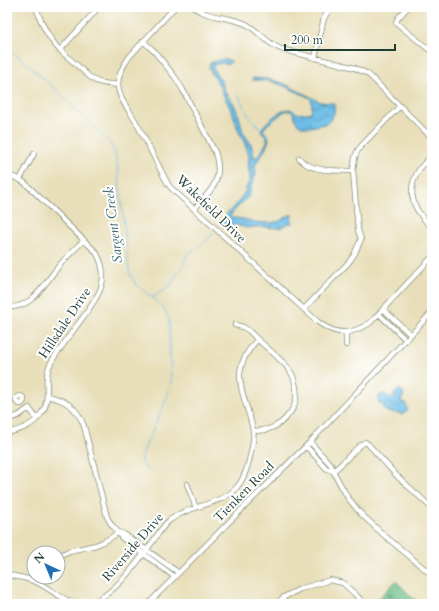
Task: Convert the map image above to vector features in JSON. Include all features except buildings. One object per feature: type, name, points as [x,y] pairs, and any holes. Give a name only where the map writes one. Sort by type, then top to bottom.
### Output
[{"type":"street","points":[[36,7],[48,34],[60,50],[96,81],[104,84],[118,85],[120,73],[124,64],[175,7]]},
{"type":"street","points":[[60,50],[99,7]]},
{"type":"street","points":[[193,7],[204,13],[246,24],[266,41],[276,47],[364,71],[432,138]]},
{"type":"street","points":[[315,58],[324,18],[331,7]]},
{"type":"street","points":[[408,7],[396,22],[432,52]]},
{"type":"street","points":[[144,40],[176,77],[215,152],[218,162],[217,179],[214,187],[194,209]]},
{"type":"street","name":"Wakefield Drive","points":[[118,85],[120,95],[125,105],[171,188],[318,322],[332,330],[346,332]]},
{"type":"street","points":[[304,309],[349,262],[354,254],[361,238],[358,230],[353,171],[355,157],[363,144],[400,106]]},
{"type":"street","points":[[20,179],[34,154]]},
{"type":"street","points":[[432,156],[421,167],[416,175],[412,193],[415,207],[425,221],[432,227]]},
{"type":"street","points":[[299,158],[314,168],[324,170],[353,171]]},
{"type":"street","name":"Hillsdale Drive","points":[[7,175],[20,179],[84,240],[96,252],[100,258],[104,270],[103,284],[98,296],[51,362],[47,374],[47,396],[45,408],[37,419],[28,427],[7,433]]},
{"type":"street","points":[[7,307],[16,307],[30,302],[37,295],[58,266],[84,240]]},
{"type":"street","points":[[346,345],[346,332],[359,329],[370,323],[432,257]]},
{"type":"street","points":[[383,309],[411,335]]},
{"type":"street","name":"Tienken Road","points":[[148,604],[310,442],[432,312]]},
{"type":"street","points":[[378,314],[406,340]]},
{"type":"street","points":[[235,325],[248,330],[288,367],[294,377],[296,391],[294,406],[287,417],[276,426],[269,429],[254,431]]},
{"type":"street","name":"Riverside Drive","points":[[42,585],[60,597],[73,602],[93,602],[110,591],[126,576],[171,519],[229,494],[238,487],[244,477],[252,446],[254,431],[242,391],[239,375],[245,355],[258,340]]},
{"type":"street","points":[[47,396],[55,397],[65,402],[74,409],[81,419],[107,517],[111,524],[118,532],[124,534],[145,552],[177,575]]},
{"type":"street","points":[[24,401],[37,419]]},
{"type":"street","points":[[7,419],[18,416],[29,408]]},
{"type":"street","points":[[310,442],[331,465],[333,471],[353,504],[361,514],[432,575]]},
{"type":"street","points":[[333,471],[364,442],[368,444],[397,476],[432,508]]},
{"type":"street","points":[[306,446],[327,468],[333,471]]},
{"type":"street","points":[[187,484],[196,508]]},
{"type":"street","points":[[66,552],[96,545],[112,537],[118,532]]},
{"type":"street","name":"Riverside Drive","points":[[9,575],[26,579]]},
{"type":"street","points":[[276,604],[284,597],[300,589],[330,580],[343,583],[364,604]]},
{"type":"green space","points":[[396,581],[419,604],[382,604],[379,598]]},
{"type":"water","points":[[223,59],[232,61],[227,65],[224,63],[216,64],[213,67],[226,93],[234,104],[243,132],[251,144],[255,159],[267,141],[261,130],[262,127],[277,114],[286,110],[290,109],[297,113],[304,113],[311,112],[312,107],[310,98],[282,85],[268,81],[252,80],[253,78],[268,79],[283,83],[320,102],[333,103],[334,105],[335,108],[333,116],[327,123],[322,125],[303,127],[296,122],[291,111],[285,111],[268,124],[263,130],[268,135],[269,140],[266,148],[255,165],[256,175],[253,180],[249,196],[230,216],[254,222],[271,223],[280,221],[289,215],[293,215],[291,216],[293,224],[290,223],[279,228],[247,228],[231,225],[227,222],[222,225],[221,224],[221,220],[239,201],[245,192],[250,178],[248,165],[249,156],[244,142],[233,114],[220,86],[211,73],[209,66],[210,63]]},
{"type":"water","points":[[400,389],[404,396],[401,400],[403,403],[405,402],[407,404],[408,410],[402,415],[399,413],[390,413],[385,411],[383,408],[384,405],[379,403],[378,400],[380,395],[384,394],[392,399],[394,394]]},
{"type":"waterway","name":"Sargent Creek","points":[[7,47],[51,85],[110,143],[115,153],[129,271],[137,285],[165,310],[169,322],[171,385],[141,457],[141,463],[147,470]]},
{"type":"waterway","points":[[238,95],[248,115],[261,129]]},
{"type":"waterway","points":[[153,297],[171,284],[182,268],[188,253],[199,247],[214,233]]}]
